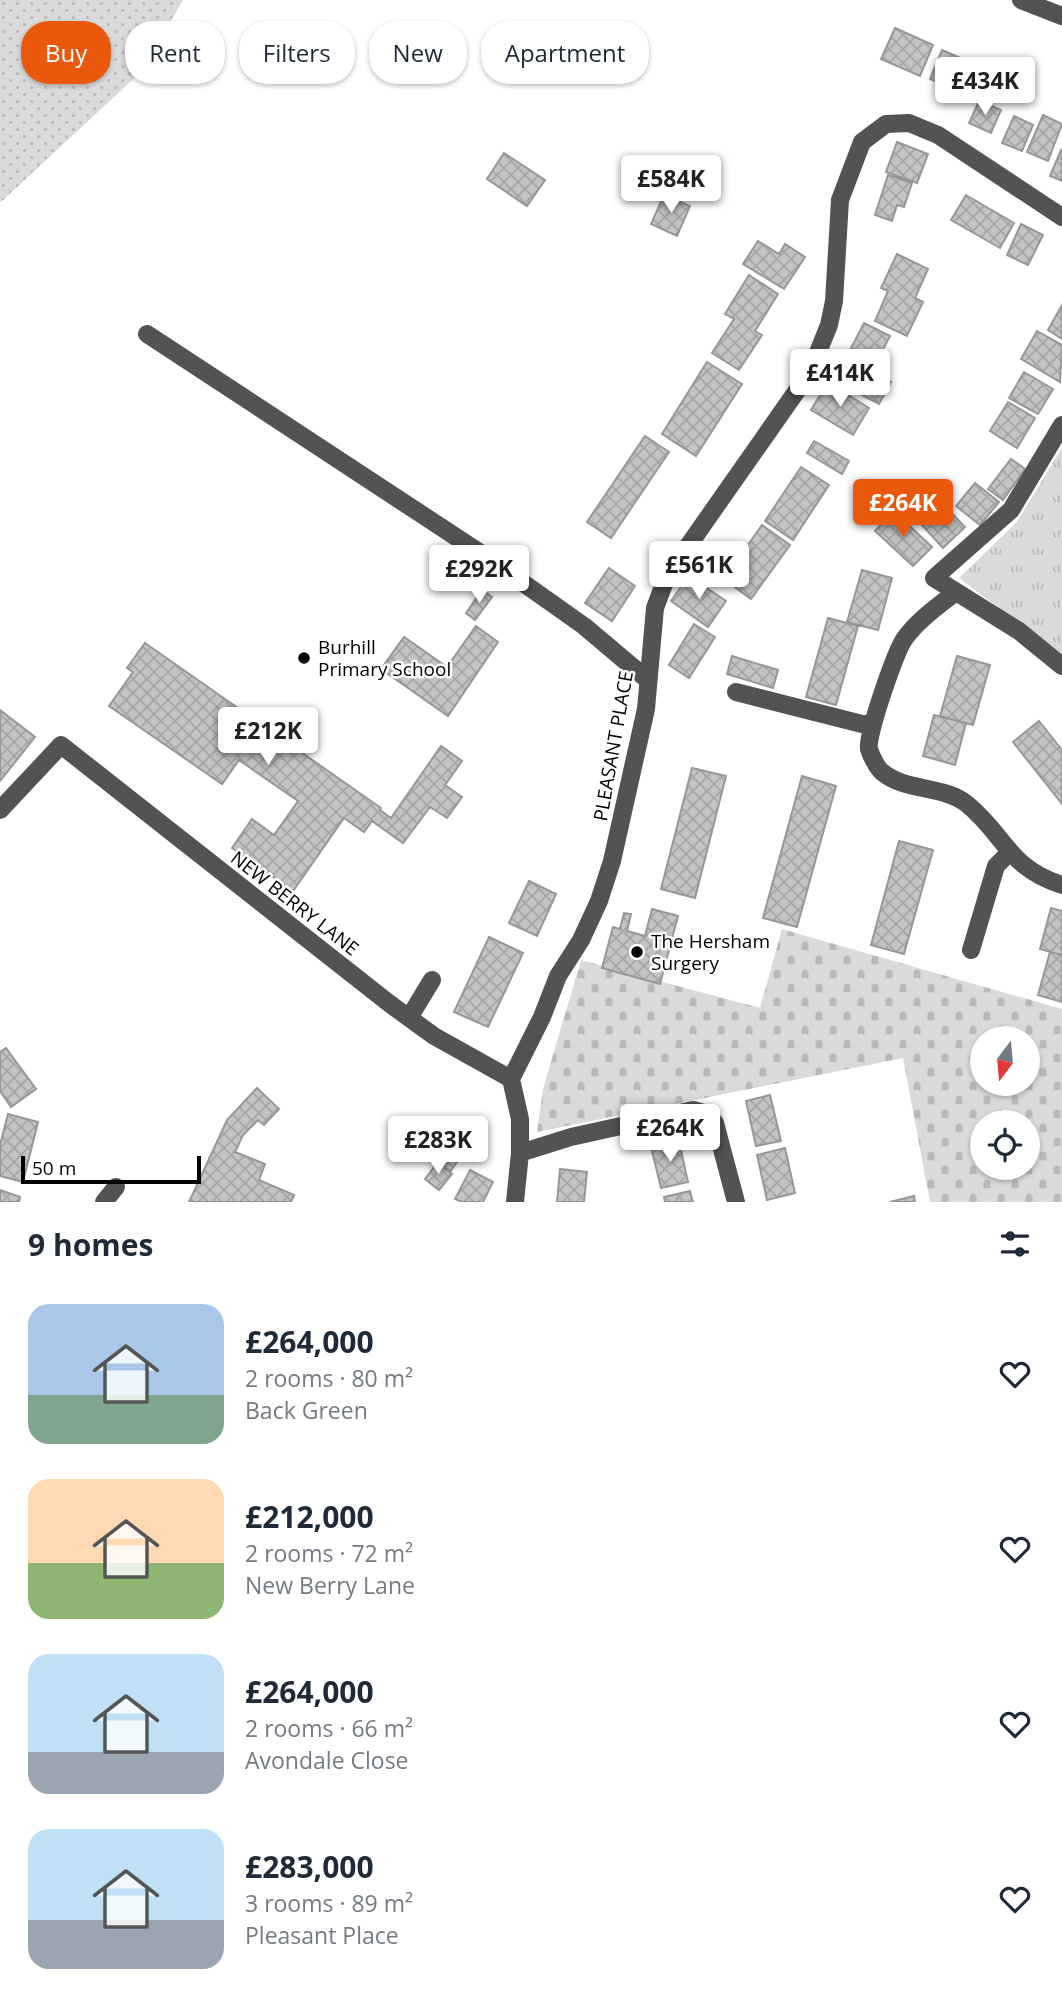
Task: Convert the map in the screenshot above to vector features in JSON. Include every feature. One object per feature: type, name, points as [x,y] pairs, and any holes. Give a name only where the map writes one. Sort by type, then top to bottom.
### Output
[{"type":"street","points":[[1021,0],[1062,16]]},
{"type":"street","name":"PLEASANT PLACE","points":[[511,1079],[542,1017],[558,976],[581,940],[599,901],[629,790],[646,709],[654,608],[667,576],[800,389],[820,349],[834,301],[840,200],[862,142],[886,124],[909,123],[938,135],[1062,217]]},
{"type":"street","points":[[147,334],[485,556],[584,626],[648,680]]},
{"type":"street","points":[[1062,425],[1011,510],[934,578],[1019,631],[1062,666]]},
{"type":"street","points":[[956,592],[920,620],[903,640],[873,724],[869,748],[881,771],[898,781],[959,798],[976,811],[1019,864],[1040,878],[1062,885]]},
{"type":"street","points":[[736,692],[862,724],[873,724]]},
{"type":"street","name":"NEW BERRY LANE","points":[[0,810],[61,745],[409,1018],[511,1079]]},
{"type":"street","points":[[971,950],[996,866],[1010,852]]},
{"type":"street","points":[[409,1018],[432,980]]},
{"type":"street","points":[[511,1079],[520,1119],[515,1202]]},
{"type":"street","points":[[520,1153],[571,1137],[693,1110],[707,1114],[715,1123],[736,1202]]},
{"type":"street","points":[[104,1202],[116,1187]]},
{"type":"green space","points":[[0,0],[183,0],[171,21],[125,21],[125,84],[128,84],[0,203]]},
{"type":"green space","points":[[1062,448],[1062,656],[959,578],[1017,522]]},
{"type":"green space","points":[[782,929],[1062,1009],[1062,1202],[930,1202],[903,1058],[537,1132],[543,1089],[581,960],[760,1008]]},
{"type":"building","points":[[895,28],[933,45],[920,76],[881,59]]},
{"type":"building","points":[[942,50],[981,67],[969,95],[930,79]]},
{"type":"building","points":[[979,101],[1001,110],[991,133],[969,123]]},
{"type":"building","points":[[1043,115],[1062,124],[1048,161],[1027,152]]},
{"type":"building","points":[[1014,116],[1033,125],[1022,151],[1002,143]]},
{"type":"building","points":[[897,142],[928,154],[917,183],[886,172]]},
{"type":"building","points":[[1062,151],[1062,181],[1050,176]]},
{"type":"building","points":[[504,153],[545,180],[527,206],[487,179]]},
{"type":"building","points":[[888,175],[912,183],[904,207],[897,205],[892,221],[875,215]]},
{"type":"building","points":[[664,195],[690,206],[677,236],[651,224]]},
{"type":"building","points":[[966,195],[1014,223],[1000,248],[951,220]]},
{"type":"building","points":[[1021,224],[1043,235],[1028,265],[1007,255]]},
{"type":"building","points":[[758,241],[779,254],[785,244],[805,257],[784,289],[743,264]]},
{"type":"building","points":[[897,254],[928,269],[915,298],[923,302],[907,336],[875,321],[888,291],[881,288]]},
{"type":"building","points":[[749,275],[778,294],[755,331],[762,335],[739,370],[712,353],[734,319],[725,314]]},
{"type":"building","points":[[1062,305],[1062,339],[1048,330]]},
{"type":"building","points":[[864,323],[890,336],[876,363],[850,350]]},
{"type":"building","points":[[1037,331],[1062,345],[1060,382],[1021,359]]},
{"type":"building","points":[[707,362],[742,384],[696,456],[662,434]]},
{"type":"building","points":[[853,362],[891,382],[879,404],[841,384]]},
{"type":"building","points":[[1024,372],[1053,389],[1038,414],[1009,398]]},
{"type":"building","points":[[828,382],[869,408],[853,435],[811,410]]},
{"type":"building","points":[[1008,402],[1035,418],[1017,448],[990,431]]},
{"type":"building","points":[[645,436],[669,452],[611,538],[587,522]]},
{"type":"building","points":[[814,441],[849,461],[842,474],[807,453]]},
{"type":"building","points":[[1011,459],[1025,469],[1003,500],[988,489]]},
{"type":"building","points":[[801,467],[829,485],[793,540],[765,521]]},
{"type":"building","points":[[975,483],[999,502],[980,525],[956,506]]},
{"type":"building","points":[[943,504],[965,527],[943,548],[921,524]]},
{"type":"building","points":[[894,511],[932,547],[913,566],[875,531]]},
{"type":"building","points":[[762,525],[790,545],[751,599],[724,579]]},
{"type":"building","points":[[609,568],[635,586],[612,621],[585,603]]},
{"type":"building","points":[[862,570],[892,578],[878,630],[847,622]]},
{"type":"building","points":[[689,576],[726,601],[708,627],[671,601]]},
{"type":"building","points":[[482,590],[492,597],[475,620],[466,613]]},
{"type":"building","points":[[828,618],[858,626],[836,705],[806,697]]},
{"type":"building","points":[[694,624],[715,637],[689,678],[669,665]]},
{"type":"building","points":[[476,626],[498,642],[448,716],[381,669],[404,637],[447,667]]},
{"type":"building","points":[[145,643],[381,808],[380,810],[391,818],[441,746],[462,761],[445,785],[462,797],[447,818],[430,807],[403,843],[372,821],[364,832],[344,818],[293,891],[232,848],[252,819],[274,835],[298,801],[239,760],[222,784],[109,706],[133,672],[127,668]]},
{"type":"building","points":[[732,656],[778,670],[773,688],[727,674]]},
{"type":"building","points":[[957,656],[990,665],[973,725],[940,716]]},
{"type":"building","points":[[0,710],[35,737],[0,781]]},
{"type":"building","points":[[934,715],[966,723],[955,765],[923,756]]},
{"type":"building","points":[[1039,721],[1062,750],[1062,804],[1013,742]]},
{"type":"building","points":[[692,768],[726,776],[695,898],[661,889]]},
{"type":"building","points":[[802,776],[836,786],[797,927],[763,918]]},
{"type":"building","points":[[899,841],[933,850],[904,954],[871,945]]},
{"type":"building","points":[[529,881],[556,894],[537,936],[509,923]]},
{"type":"building","points":[[1051,908],[1062,911],[1062,955],[1040,949]]},
{"type":"building","name":"The Hersham Surgery","points":[[652,909],[678,916],[660,984],[602,968],[613,927],[620,929],[624,913],[631,914],[627,931],[645,936]]},
{"type":"building","points":[[489,937],[523,953],[488,1027],[454,1012]]},
{"type":"building","points":[[1050,952],[1062,955],[1062,1002],[1038,995]]},
{"type":"building","points":[[6,1048],[36,1089],[11,1107],[0,1091],[0,1052]]},
{"type":"building","points":[[257,1088],[279,1109],[264,1125],[258,1120],[243,1135],[235,1152],[265,1164],[259,1180],[294,1195],[291,1202],[189,1202],[227,1120]]},
{"type":"building","points":[[770,1095],[781,1141],[756,1146],[746,1101]]},
{"type":"building","points":[[8,1114],[38,1122],[23,1182],[0,1176],[0,1145]]},
{"type":"building","points":[[442,1140],[462,1154],[451,1171],[430,1158]]},
{"type":"building","points":[[679,1141],[688,1182],[661,1188],[651,1147]]},
{"type":"building","points":[[785,1148],[795,1193],[767,1200],[757,1155]]},
{"type":"building","points":[[437,1163],[452,1174],[439,1190],[425,1179]]},
{"type":"building","points":[[560,1169],[587,1172],[584,1202],[557,1202]]},
{"type":"building","points":[[470,1170],[493,1182],[483,1202],[462,1202],[455,1199]]},
{"type":"building","points":[[0,1190],[20,1197],[19,1202],[0,1202]]},
{"type":"building","points":[[690,1191],[693,1202],[665,1202],[664,1197]]},
{"type":"building","points":[[914,1196],[915,1202],[890,1202]]},
{"type":"place","name":"Burhill Primary School","points":[[304,658]]},
{"type":"place","name":"The Hersham Surgery","points":[[637,952]]}]
